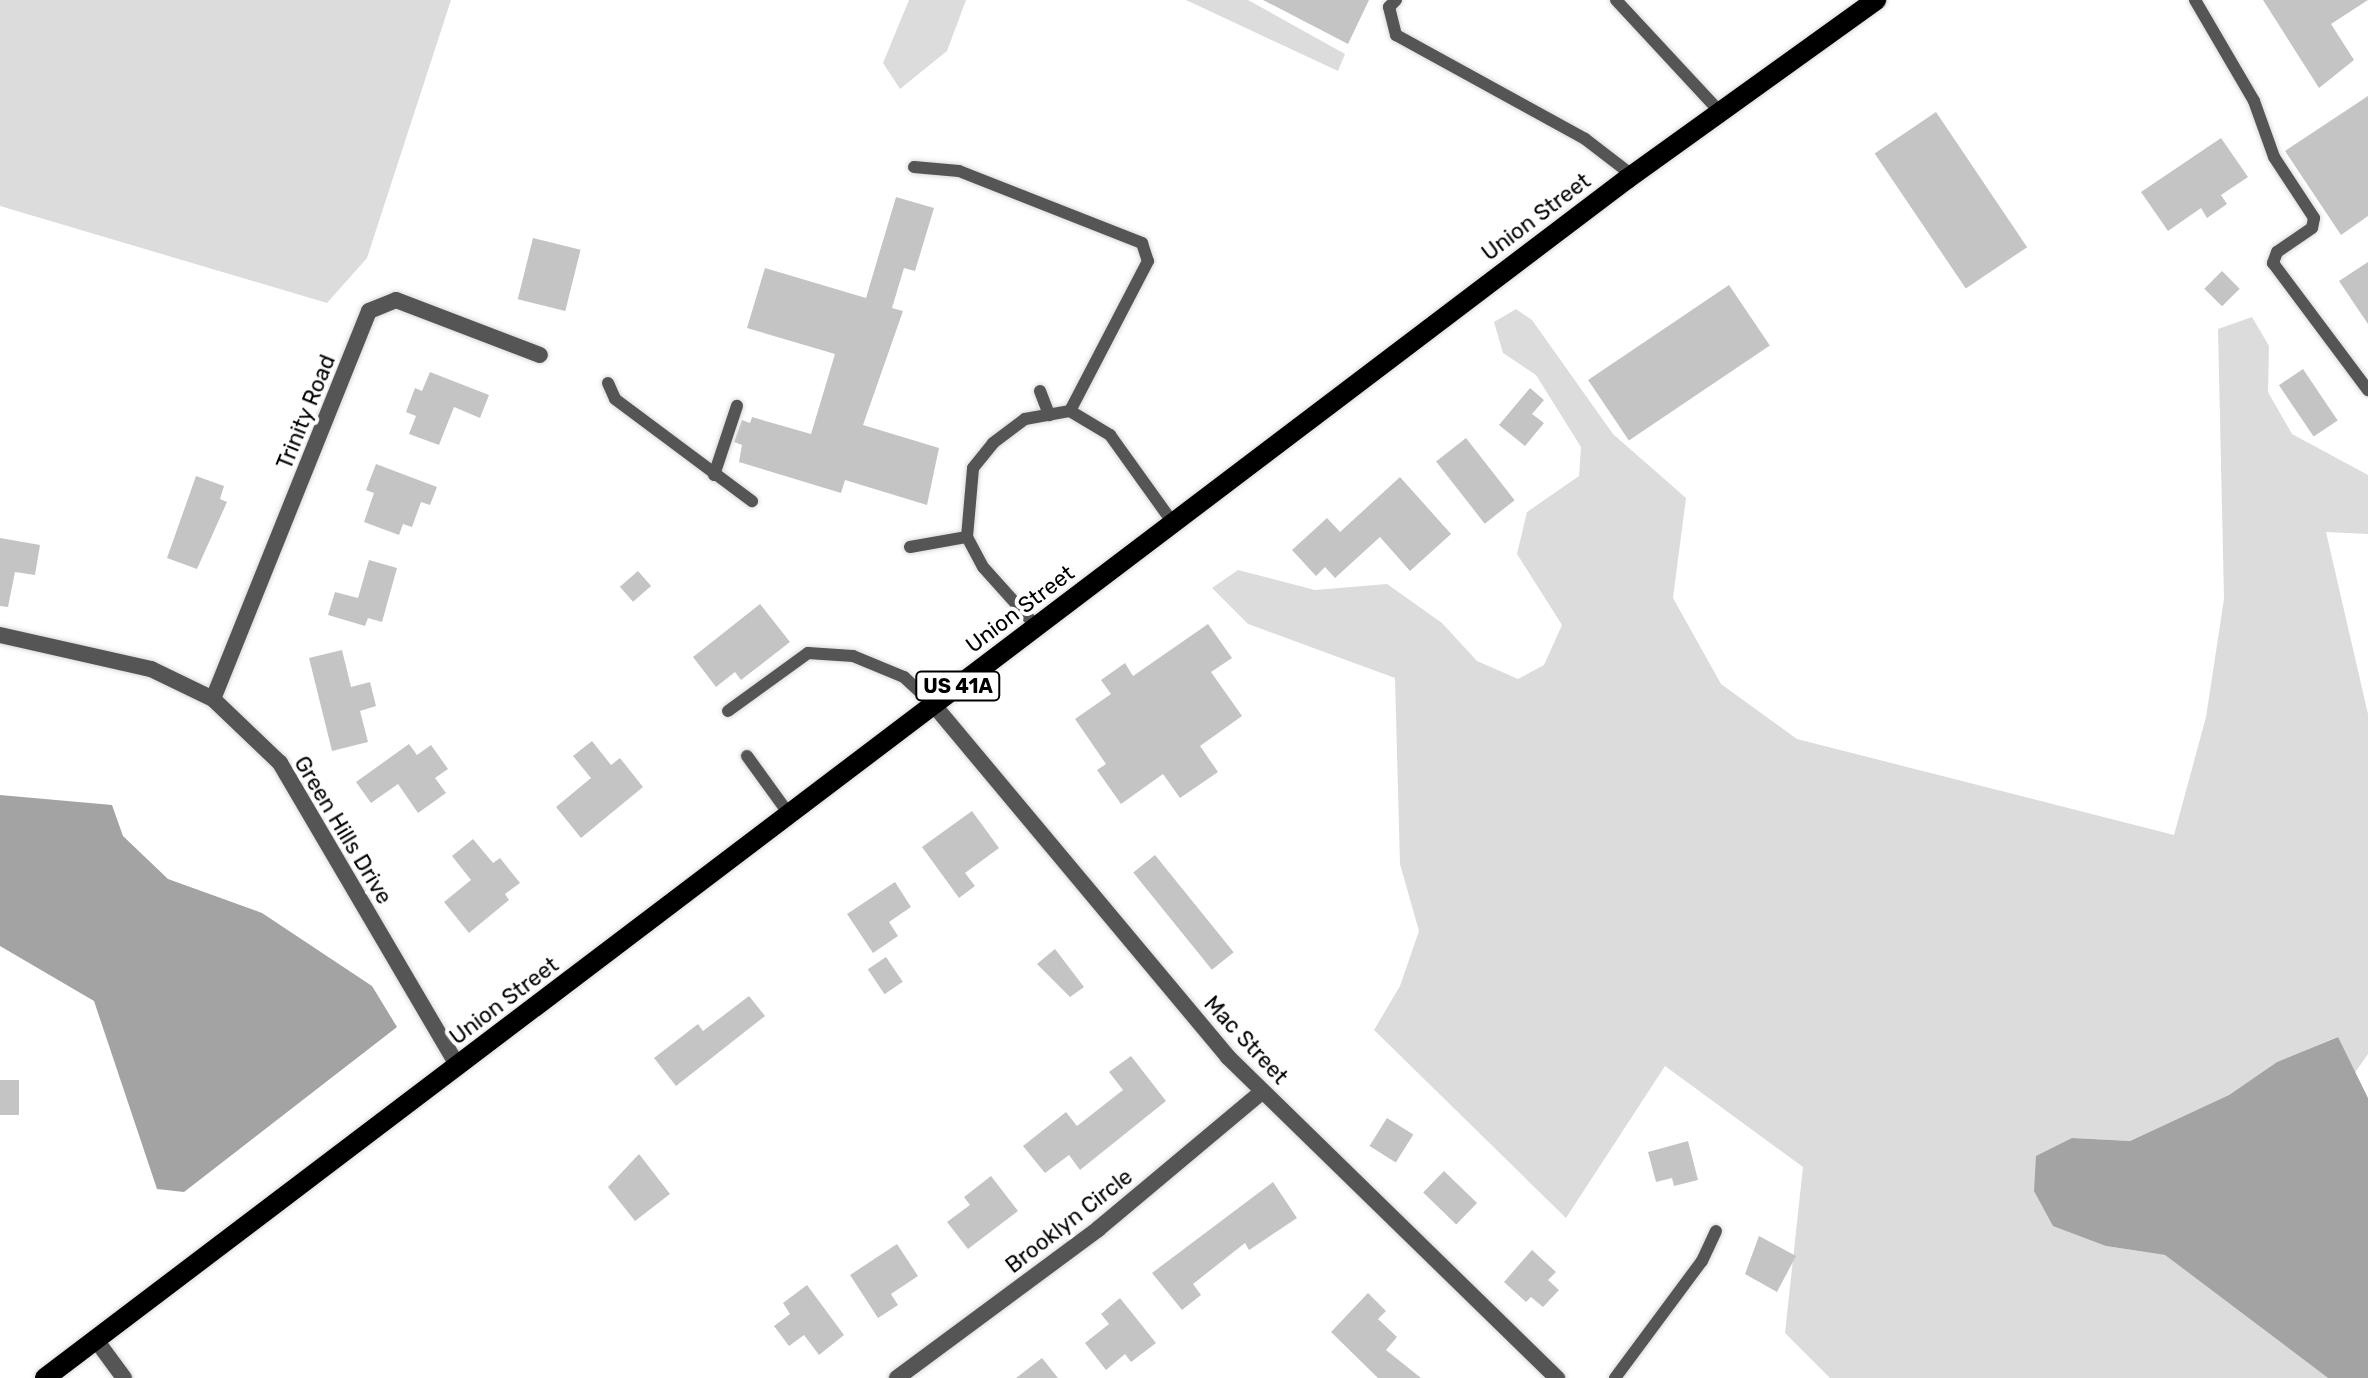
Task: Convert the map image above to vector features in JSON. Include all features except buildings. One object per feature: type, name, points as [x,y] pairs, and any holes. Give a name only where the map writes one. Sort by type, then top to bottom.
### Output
[{"type":"main road","name":"Union Street","points":[[45,1378],[1632,175],[1876,0]]},
{"type":"street","name":"Trinity Road","points":[[213,699],[369,311],[396,300],[540,355]]},
{"type":"street","name":"Green Hills Drive","points":[[0,635],[151,669],[213,699],[280,763],[458,1066]]},
{"type":"street","name":"Mac Street","points":[[933,704],[1262,1092],[1557,1378]]},
{"type":"street","name":"Brooklyn Circle","points":[[897,1378],[1098,1229],[1262,1092]]},
{"type":"street","points":[[96,1340],[124,1378]]},
{"type":"lane","points":[[1396,0],[1389,7],[1396,35],[1585,139],[1632,175]]},
{"type":"lane","points":[[1616,0],[1720,112]]},
{"type":"lane","points":[[2195,0],[2254,101],[2274,157],[2314,218],[2312,228],[2277,252],[2273,263],[2368,390]]},
{"type":"lane","points":[[914,167],[959,171],[1142,243],[1148,261],[1070,411]]},
{"type":"lane","points":[[608,383],[615,399],[752,501]]},
{"type":"lane","points":[[1040,391],[1049,415]]},
{"type":"lane","points":[[714,475],[737,406]]},
{"type":"lane","points":[[1036,626],[983,567],[967,537],[973,468],[993,443],[1025,419],[1070,411],[1110,435],[1173,523]]},
{"type":"lane","points":[[910,547],[967,537]]},
{"type":"lane","points":[[728,711],[808,653],[853,656],[904,677],[933,704]]},
{"type":"lane","points":[[747,756],[789,814]]},
{"type":"lane","points":[[1615,1378],[1702,1261],[1716,1231]]},
{"type":"shaded area","points":[[0,0],[451,0],[367,258],[327,303],[0,206]]},
{"type":"shaded area","points":[[909,0],[966,0],[947,51],[900,89],[883,63]]},
{"type":"shaded area","points":[[1186,0],[1248,0],[1345,54],[1338,71]]},
{"type":"shaded area","points":[[1516,309],[1532,320],[1613,434],[1686,498],[1673,598],[1721,684],[1797,739],[2174,835],[2206,717],[2224,599],[2218,329],[2252,317],[2269,346],[2268,392],[2292,434],[2368,475],[2368,534],[2326,532],[2368,714],[2368,1054],[2354,1074],[2337,1037],[2277,1062],[2229,1095],[2130,1141],[2072,1138],[2106,1246],[2165,1255],[2328,1378],[1830,1378],[1785,1333],[1803,1167],[1665,1066],[1566,1218],[1374,1030],[1400,986],[1419,931],[1400,864],[1395,678],[1248,624],[1212,588],[1238,570],[1315,590],[1387,584],[1442,623],[1477,661],[1518,679],[1544,665],[1562,625],[1517,554],[1527,512],[1579,476],[1581,447],[1536,375],[1503,353],[1494,322]]},
{"type":"shaded area","points":[[0,795],[112,805],[123,836],[168,879],[262,913],[372,986],[397,1027],[184,1192],[157,1189],[94,1001],[0,946]]},
{"type":"shaded area","points":[[2338,1037],[2368,1098],[2368,1378],[2328,1378],[2165,1255],[2106,1246],[2053,1226],[2034,1191],[2036,1156],[2072,1138],[2130,1141],[2229,1095],[2277,1062]]}]
